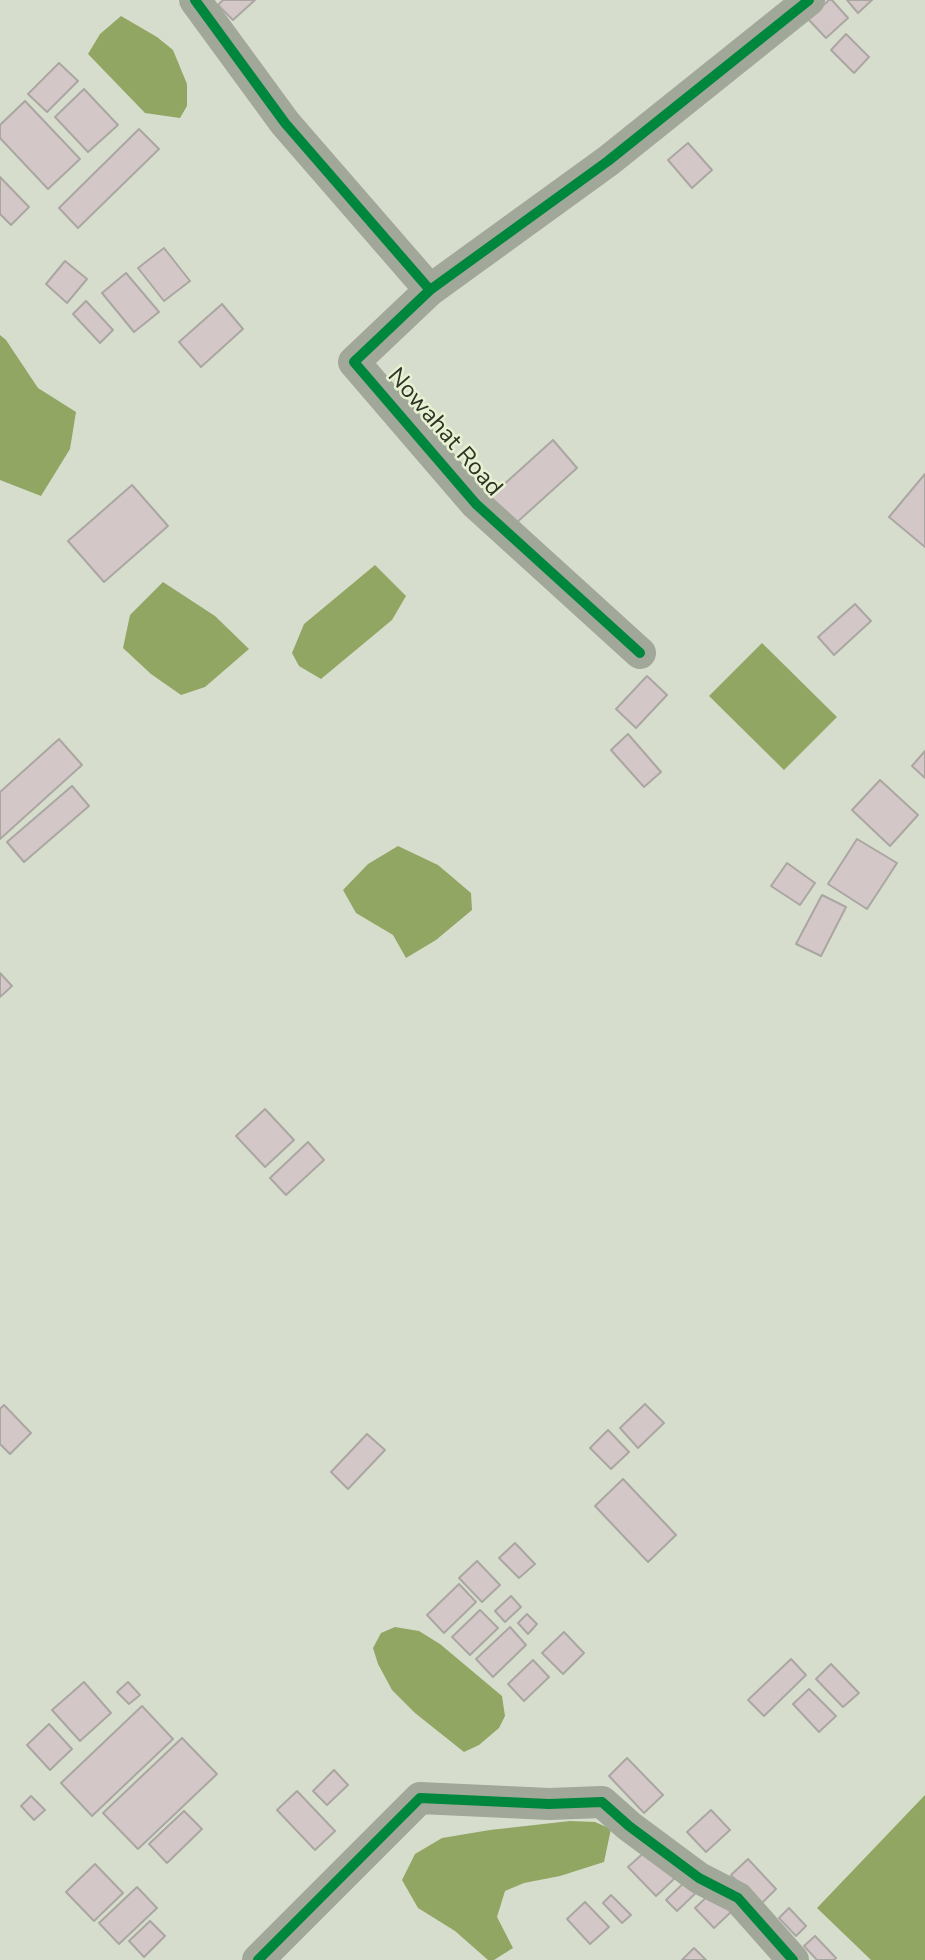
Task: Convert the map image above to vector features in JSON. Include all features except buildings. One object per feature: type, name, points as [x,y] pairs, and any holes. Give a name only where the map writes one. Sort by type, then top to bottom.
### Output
[{"type":"street","points":[[195,0],[285,123],[429,290],[608,161],[809,0]]},
{"type":"street","name":"Nowahat Road","points":[[429,290],[354,362],[476,505],[640,653]]},
{"type":"street","points":[[258,1960],[421,1798],[549,1804],[602,1802],[629,1826],[699,1878],[738,1898],[794,1960]]},
{"type":"shaded area","points":[[121,16],[157,37],[173,50],[187,84],[187,106],[180,118],[145,113],[88,54],[100,34]]},
{"type":"shaded area","points":[[0,335],[38,388],[76,412],[70,449],[41,496],[0,480]]},
{"type":"shaded area","points":[[375,565],[406,596],[392,620],[321,679],[299,666],[292,653],[304,624]]},
{"type":"shaded area","points":[[163,582],[215,616],[249,649],[205,687],[181,695],[151,674],[123,648],[130,615]]},
{"type":"shaded area","points":[[762,643],[837,717],[784,770],[709,696]]},
{"type":"shaded area","points":[[398,846],[438,865],[471,893],[472,910],[436,940],[406,958],[393,935],[356,913],[343,890],[368,864]]},
{"type":"shaded area","points":[[395,1627],[419,1631],[440,1644],[502,1696],[505,1716],[499,1728],[479,1745],[464,1752],[415,1713],[392,1690],[373,1648],[381,1633]]},
{"type":"shaded area","points":[[925,1795],[925,1960],[871,1960],[817,1908]]},
{"type":"shaded area","points":[[570,1821],[595,1822],[611,1829],[604,1862],[560,1876],[524,1883],[505,1891],[497,1917],[513,1948],[494,1960],[488,1960],[455,1931],[418,1908],[402,1880],[415,1854],[442,1838]]},
{"type":"cycle path","points":[[195,0],[285,123],[430,290],[354,362],[476,504],[640,653]]},
{"type":"cycle path","points":[[430,290],[608,161],[809,0]]},
{"type":"cycle path","points":[[258,1960],[420,1798],[549,1804],[602,1802],[629,1826],[699,1878],[738,1898],[793,1960]]}]
